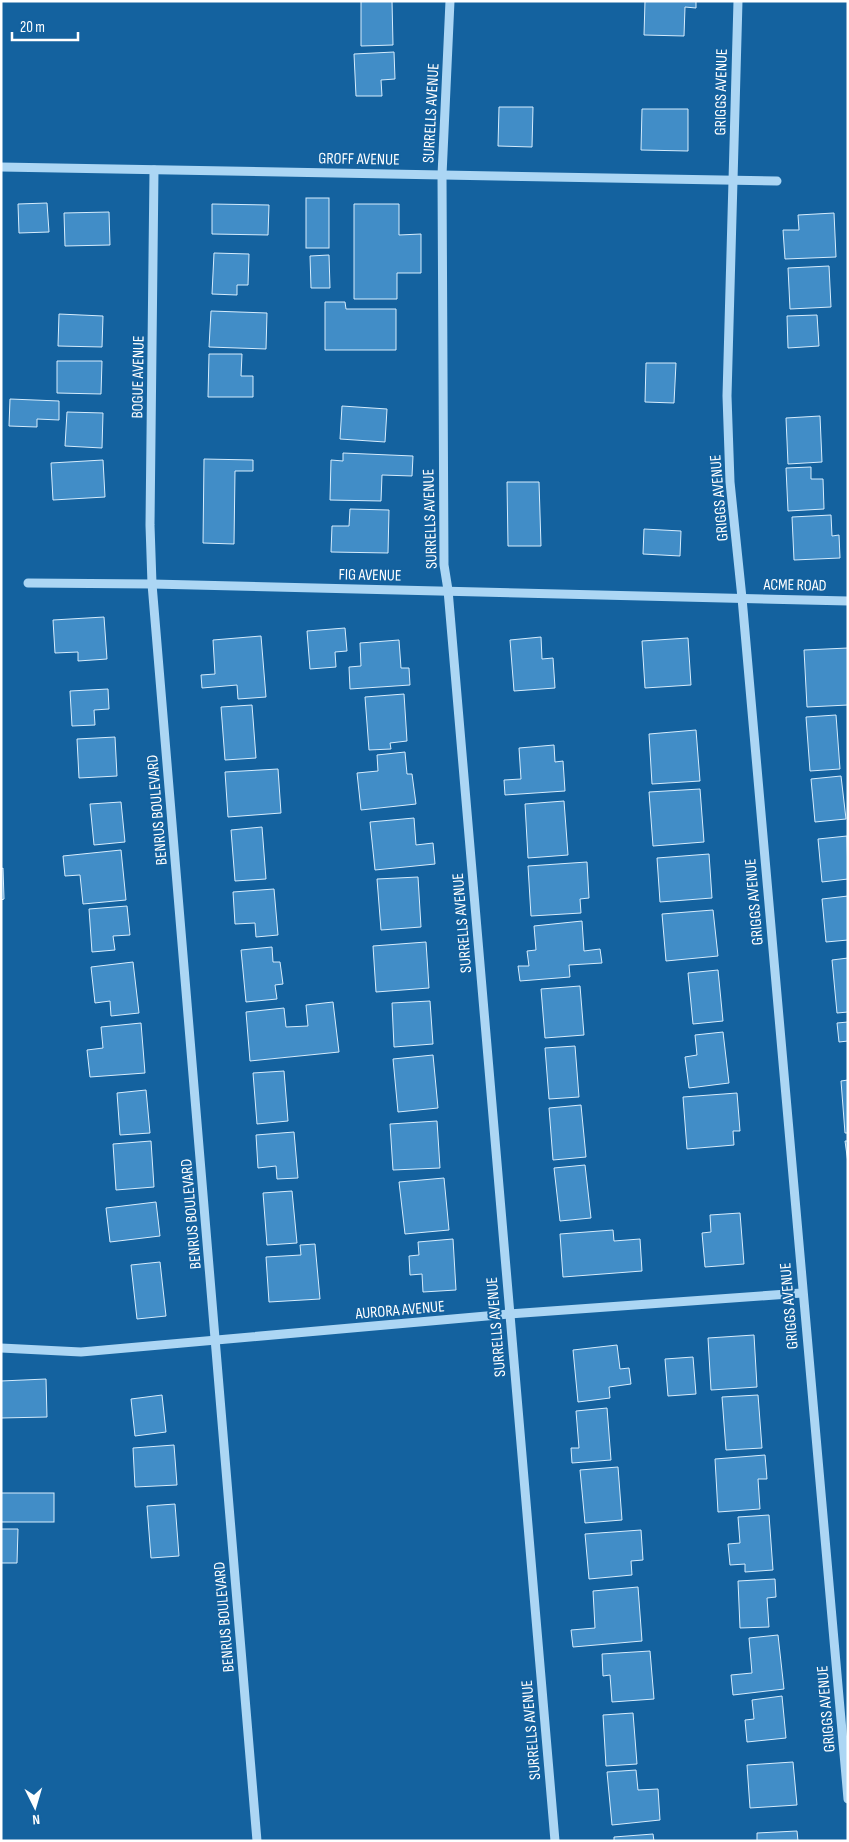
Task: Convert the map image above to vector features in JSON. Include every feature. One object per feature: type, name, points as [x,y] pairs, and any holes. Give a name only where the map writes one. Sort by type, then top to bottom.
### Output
[{"type":"street","name":"SURRELLS AVENUE","points":[[450,1],[442,175],[444,565],[448,590],[555,1841]]},
{"type":"street","name":"GRIGGS AVENUE","points":[[738,1],[727,396],[730,482],[742,598],[848,1799]]},
{"type":"street","name":"GROFF AVENUE","points":[[1,167],[777,181]]},
{"type":"street","name":"BOGUE AVENUE","points":[[152,584],[150,526],[154,170]]},
{"type":"street","name":"FIG AVENUE","points":[[28,584],[152,584],[742,598]]},
{"type":"street","name":"BENRUS BOULEVARD","points":[[152,584],[257,1841]]},
{"type":"street","name":"ACME ROAD","points":[[742,598],[848,601]]},
{"type":"street","name":"AURORA AVENUE","points":[[1,1348],[81,1352],[509,1314],[802,1292]]},
{"type":"building","points":[[361,1],[392,1],[393,45],[361,46]]},
{"type":"building","points":[[645,1],[696,1],[696,8],[685,7],[684,36],[644,35]]},
{"type":"building","points":[[394,52],[395,79],[381,80],[382,96],[356,96],[354,54]]},
{"type":"building","points":[[499,107],[533,107],[532,147],[498,146]]},
{"type":"building","points":[[642,109],[688,109],[688,151],[641,150]]},
{"type":"building","points":[[306,198],[329,198],[329,248],[306,248]]},
{"type":"building","points":[[47,203],[49,232],[19,233],[18,204]]},
{"type":"building","points":[[212,204],[269,205],[268,235],[212,234]]},
{"type":"building","points":[[354,204],[399,204],[399,235],[421,234],[421,273],[397,273],[397,299],[354,299]]},
{"type":"building","points":[[109,212],[110,245],[65,246],[64,213]]},
{"type":"building","points":[[834,213],[836,257],[785,259],[783,230],[799,230],[798,215]]},
{"type":"building","points":[[214,253],[249,254],[248,285],[237,285],[237,295],[212,294]]},
{"type":"building","points":[[329,255],[330,288],[311,288],[310,256]]},
{"type":"building","points":[[829,266],[831,307],[790,309],[788,268]]},
{"type":"building","points":[[325,302],[345,302],[346,309],[396,309],[396,350],[325,350]]},
{"type":"building","points":[[211,311],[267,313],[266,349],[209,347]]},
{"type":"building","points":[[59,314],[103,316],[102,347],[58,346]]},
{"type":"building","points":[[817,315],[819,346],[788,348],[787,316]]},
{"type":"building","points":[[209,354],[242,354],[241,376],[253,376],[253,397],[208,397]]},
{"type":"building","points":[[57,361],[102,361],[101,394],[57,393]]},
{"type":"building","points":[[646,363],[676,363],[674,403],[645,402]]},
{"type":"building","points":[[10,399],[59,401],[59,420],[37,419],[37,427],[9,426]]},
{"type":"building","points":[[342,406],[387,409],[385,442],[340,439]]},
{"type":"building","points":[[67,412],[103,413],[102,448],[65,446]]},
{"type":"building","points":[[820,416],[822,462],[788,464],[786,418]]},
{"type":"building","points":[[343,453],[413,456],[412,476],[382,475],[381,501],[330,500],[331,460],[343,461]]},
{"type":"building","points":[[204,459],[253,460],[253,471],[235,471],[234,544],[203,543]]},
{"type":"building","points":[[103,460],[105,497],[53,500],[51,463]]},
{"type":"building","points":[[811,467],[811,479],[823,479],[824,509],[788,511],[786,468]]},
{"type":"building","points":[[507,482],[539,482],[541,546],[508,546]]},
{"type":"building","points":[[350,509],[389,510],[388,553],[331,552],[332,526],[349,526]]},
{"type":"building","points":[[831,515],[832,536],[839,535],[840,558],[794,560],[792,517]]},
{"type":"building","points":[[644,529],[681,531],[680,556],[643,554]]},
{"type":"building","points":[[104,617],[107,659],[78,661],[78,652],[55,653],[53,620]]},
{"type":"building","points":[[345,628],[347,651],[335,652],[336,667],[310,669],[307,631]]},
{"type":"building","points":[[261,636],[266,697],[238,699],[237,685],[202,688],[201,675],[215,674],[213,640]]},
{"type":"building","points":[[541,637],[542,659],[553,658],[555,688],[514,691],[510,640]]},
{"type":"building","points":[[688,638],[691,685],[645,688],[642,641]]},
{"type":"building","points":[[399,640],[401,668],[409,668],[410,685],[350,689],[349,667],[361,666],[360,643]]},
{"type":"building","points":[[848,648],[848,705],[807,707],[804,650]]},
{"type":"building","points":[[108,689],[109,709],[94,710],[95,725],[72,726],[70,691]]},
{"type":"building","points":[[404,694],[407,741],[390,743],[391,749],[369,750],[365,697]]},
{"type":"building","points":[[252,705],[256,758],[225,760],[221,707]]},
{"type":"building","points":[[836,715],[840,769],[810,771],[806,717]]},
{"type":"building","points":[[696,730],[700,781],[652,784],[649,734]]},
{"type":"building","points":[[115,737],[117,776],[79,778],[77,739]]},
{"type":"building","points":[[554,745],[555,762],[563,761],[565,791],[505,795],[504,780],[521,779],[519,748]]},
{"type":"building","points":[[405,752],[407,774],[412,774],[416,804],[361,810],[357,773],[378,771],[377,755]]},
{"type":"building","points":[[278,769],[281,813],[228,817],[225,772]]},
{"type":"building","points":[[841,776],[846,819],[815,822],[811,779]]},
{"type":"building","points":[[700,789],[704,842],[653,846],[649,792]]},
{"type":"building","points":[[564,801],[568,855],[528,858],[525,804]]},
{"type":"building","points":[[121,802],[125,842],[94,845],[90,804]]},
{"type":"building","points":[[414,818],[416,845],[433,843],[435,864],[375,870],[370,822]]},
{"type":"building","points":[[262,827],[266,879],[235,881],[231,830]]},
{"type":"building","points":[[847,836],[848,879],[822,882],[818,839]]},
{"type":"building","points":[[121,850],[126,900],[83,904],[80,875],[65,876],[63,856]]},
{"type":"building","points":[[709,854],[712,898],[660,902],[657,858]]},
{"type":"building","points":[[587,862],[589,898],[580,899],[581,913],[531,916],[528,866]]},
{"type":"building","points":[[3,868],[4,899],[1,900],[1,869]]},
{"type":"building","points":[[418,877],[421,927],[381,930],[377,879]]},
{"type":"building","points":[[274,889],[278,935],[256,937],[255,923],[235,924],[233,892]]},
{"type":"building","points":[[848,896],[848,940],[826,942],[822,899]]},
{"type":"building","points":[[127,906],[130,935],[113,936],[115,950],[92,952],[89,909]]},
{"type":"building","points":[[713,910],[718,956],[666,961],[662,914]]},
{"type":"building","points":[[582,921],[584,951],[600,949],[602,963],[569,965],[570,977],[520,981],[518,966],[529,966],[527,951],[536,950],[534,926]]},
{"type":"building","points":[[426,942],[429,988],[376,992],[373,946]]},
{"type":"building","points":[[272,947],[273,962],[280,962],[283,984],[275,985],[277,999],[246,1002],[241,950]]},
{"type":"building","points":[[848,958],[848,1012],[837,1013],[832,960]]},
{"type":"building","points":[[133,962],[139,1013],[111,1016],[110,1001],[95,1003],[91,967]]},
{"type":"building","points":[[718,970],[723,1021],[693,1024],[688,973]]},
{"type":"building","points":[[580,986],[584,1035],[545,1038],[541,989]]},
{"type":"building","points":[[430,1001],[433,1044],[394,1047],[392,1003]]},
{"type":"building","points":[[333,1002],[339,1052],[250,1061],[246,1012],[284,1008],[286,1027],[308,1026],[306,1005]]},
{"type":"building","points":[[848,1022],[848,1041],[839,1042],[837,1023]]},
{"type":"building","points":[[141,1023],[145,1073],[90,1077],[87,1050],[103,1048],[101,1027]]},
{"type":"building","points":[[723,1032],[729,1083],[689,1088],[685,1057],[697,1055],[695,1035]]},
{"type":"building","points":[[575,1046],[579,1097],[549,1099],[545,1048]]},
{"type":"building","points":[[433,1055],[438,1108],[398,1112],[393,1059]]},
{"type":"building","points":[[284,1071],[288,1121],[257,1124],[253,1073]]},
{"type":"building","points":[[848,1080],[848,1133],[845,1133],[841,1081]]},
{"type":"building","points":[[146,1090],[150,1133],[120,1135],[117,1093]]},
{"type":"building","points":[[737,1093],[740,1131],[733,1131],[734,1145],[687,1149],[683,1097]]},
{"type":"building","points":[[581,1105],[586,1157],[553,1160],[549,1108]]},
{"type":"building","points":[[437,1121],[440,1168],[393,1170],[390,1124]]},
{"type":"building","points":[[294,1132],[298,1178],[277,1179],[276,1166],[258,1168],[256,1135]]},
{"type":"building","points":[[151,1141],[154,1187],[116,1190],[113,1144]]},
{"type":"building","points":[[845,1141],[848,1141],[848,1163]]},
{"type":"building","points":[[585,1165],[591,1218],[560,1221],[554,1168]]},
{"type":"building","points":[[444,1178],[449,1230],[405,1234],[399,1182]]},
{"type":"building","points":[[292,1191],[297,1243],[267,1245],[263,1193]]},
{"type":"building","points":[[156,1202],[160,1236],[110,1242],[106,1208]]},
{"type":"building","points":[[740,1213],[744,1264],[705,1267],[702,1233],[711,1232],[710,1215]]},
{"type":"building","points":[[613,1230],[614,1241],[640,1239],[642,1271],[563,1277],[560,1234]]},
{"type":"building","points":[[453,1239],[456,1290],[423,1292],[422,1274],[410,1275],[409,1256],[419,1255],[418,1242]]},
{"type":"building","points":[[315,1244],[320,1299],[269,1302],[266,1257],[301,1255],[300,1245]]},
{"type":"building","points":[[160,1262],[166,1316],[137,1319],[131,1265]]},
{"type":"building","points":[[754,1335],[757,1387],[711,1390],[708,1338]]},
{"type":"building","points":[[617,1345],[620,1369],[629,1368],[631,1384],[609,1387],[610,1398],[578,1402],[573,1350]]},
{"type":"building","points":[[693,1357],[696,1394],[668,1396],[665,1359]]},
{"type":"building","points":[[46,1379],[47,1417],[1,1418],[1,1381]]},
{"type":"building","points":[[162,1395],[166,1432],[135,1436],[131,1399]]},
{"type":"building","points":[[758,1395],[762,1448],[726,1450],[722,1397]]},
{"type":"building","points":[[607,1408],[611,1460],[572,1463],[571,1448],[579,1448],[576,1411]]},
{"type":"building","points":[[174,1445],[177,1485],[135,1487],[133,1448]]},
{"type":"building","points":[[765,1455],[767,1479],[758,1479],[760,1509],[718,1512],[715,1459]]},
{"type":"building","points":[[618,1467],[622,1520],[585,1523],[580,1470]]},
{"type":"building","points":[[1,1493],[54,1493],[54,1522],[1,1522]]},
{"type":"building","points":[[175,1504],[179,1556],[151,1558],[147,1506]]},
{"type":"building","points":[[769,1515],[773,1570],[745,1572],[745,1564],[730,1565],[728,1544],[740,1543],[738,1517]]},
{"type":"building","points":[[1,1529],[18,1529],[17,1563],[1,1563]]},
{"type":"building","points":[[641,1530],[643,1560],[631,1561],[632,1575],[589,1579],[585,1534]]},
{"type":"building","points":[[775,1579],[776,1597],[767,1598],[769,1627],[740,1628],[738,1581]]},
{"type":"building","points":[[638,1587],[642,1641],[573,1647],[571,1630],[595,1628],[593,1591]]},
{"type":"building","points":[[778,1635],[784,1689],[733,1695],[731,1675],[752,1673],[749,1638]]},
{"type":"building","points":[[650,1651],[654,1699],[612,1702],[610,1675],[603,1676],[602,1654]]},
{"type":"building","points":[[782,1696],[786,1738],[747,1742],[745,1720],[754,1719],[752,1700]]},
{"type":"building","points":[[633,1713],[637,1764],[606,1766],[603,1715]]},
{"type":"building","points":[[793,1762],[797,1805],[750,1808],[747,1765]]},
{"type":"building","points":[[636,1770],[638,1790],[658,1789],[660,1820],[612,1825],[607,1772]]},
{"type":"building","points":[[797,1831],[798,1841],[757,1841],[757,1833]]},
{"type":"building","points":[[653,1834],[654,1841],[614,1841],[614,1837]]}]
